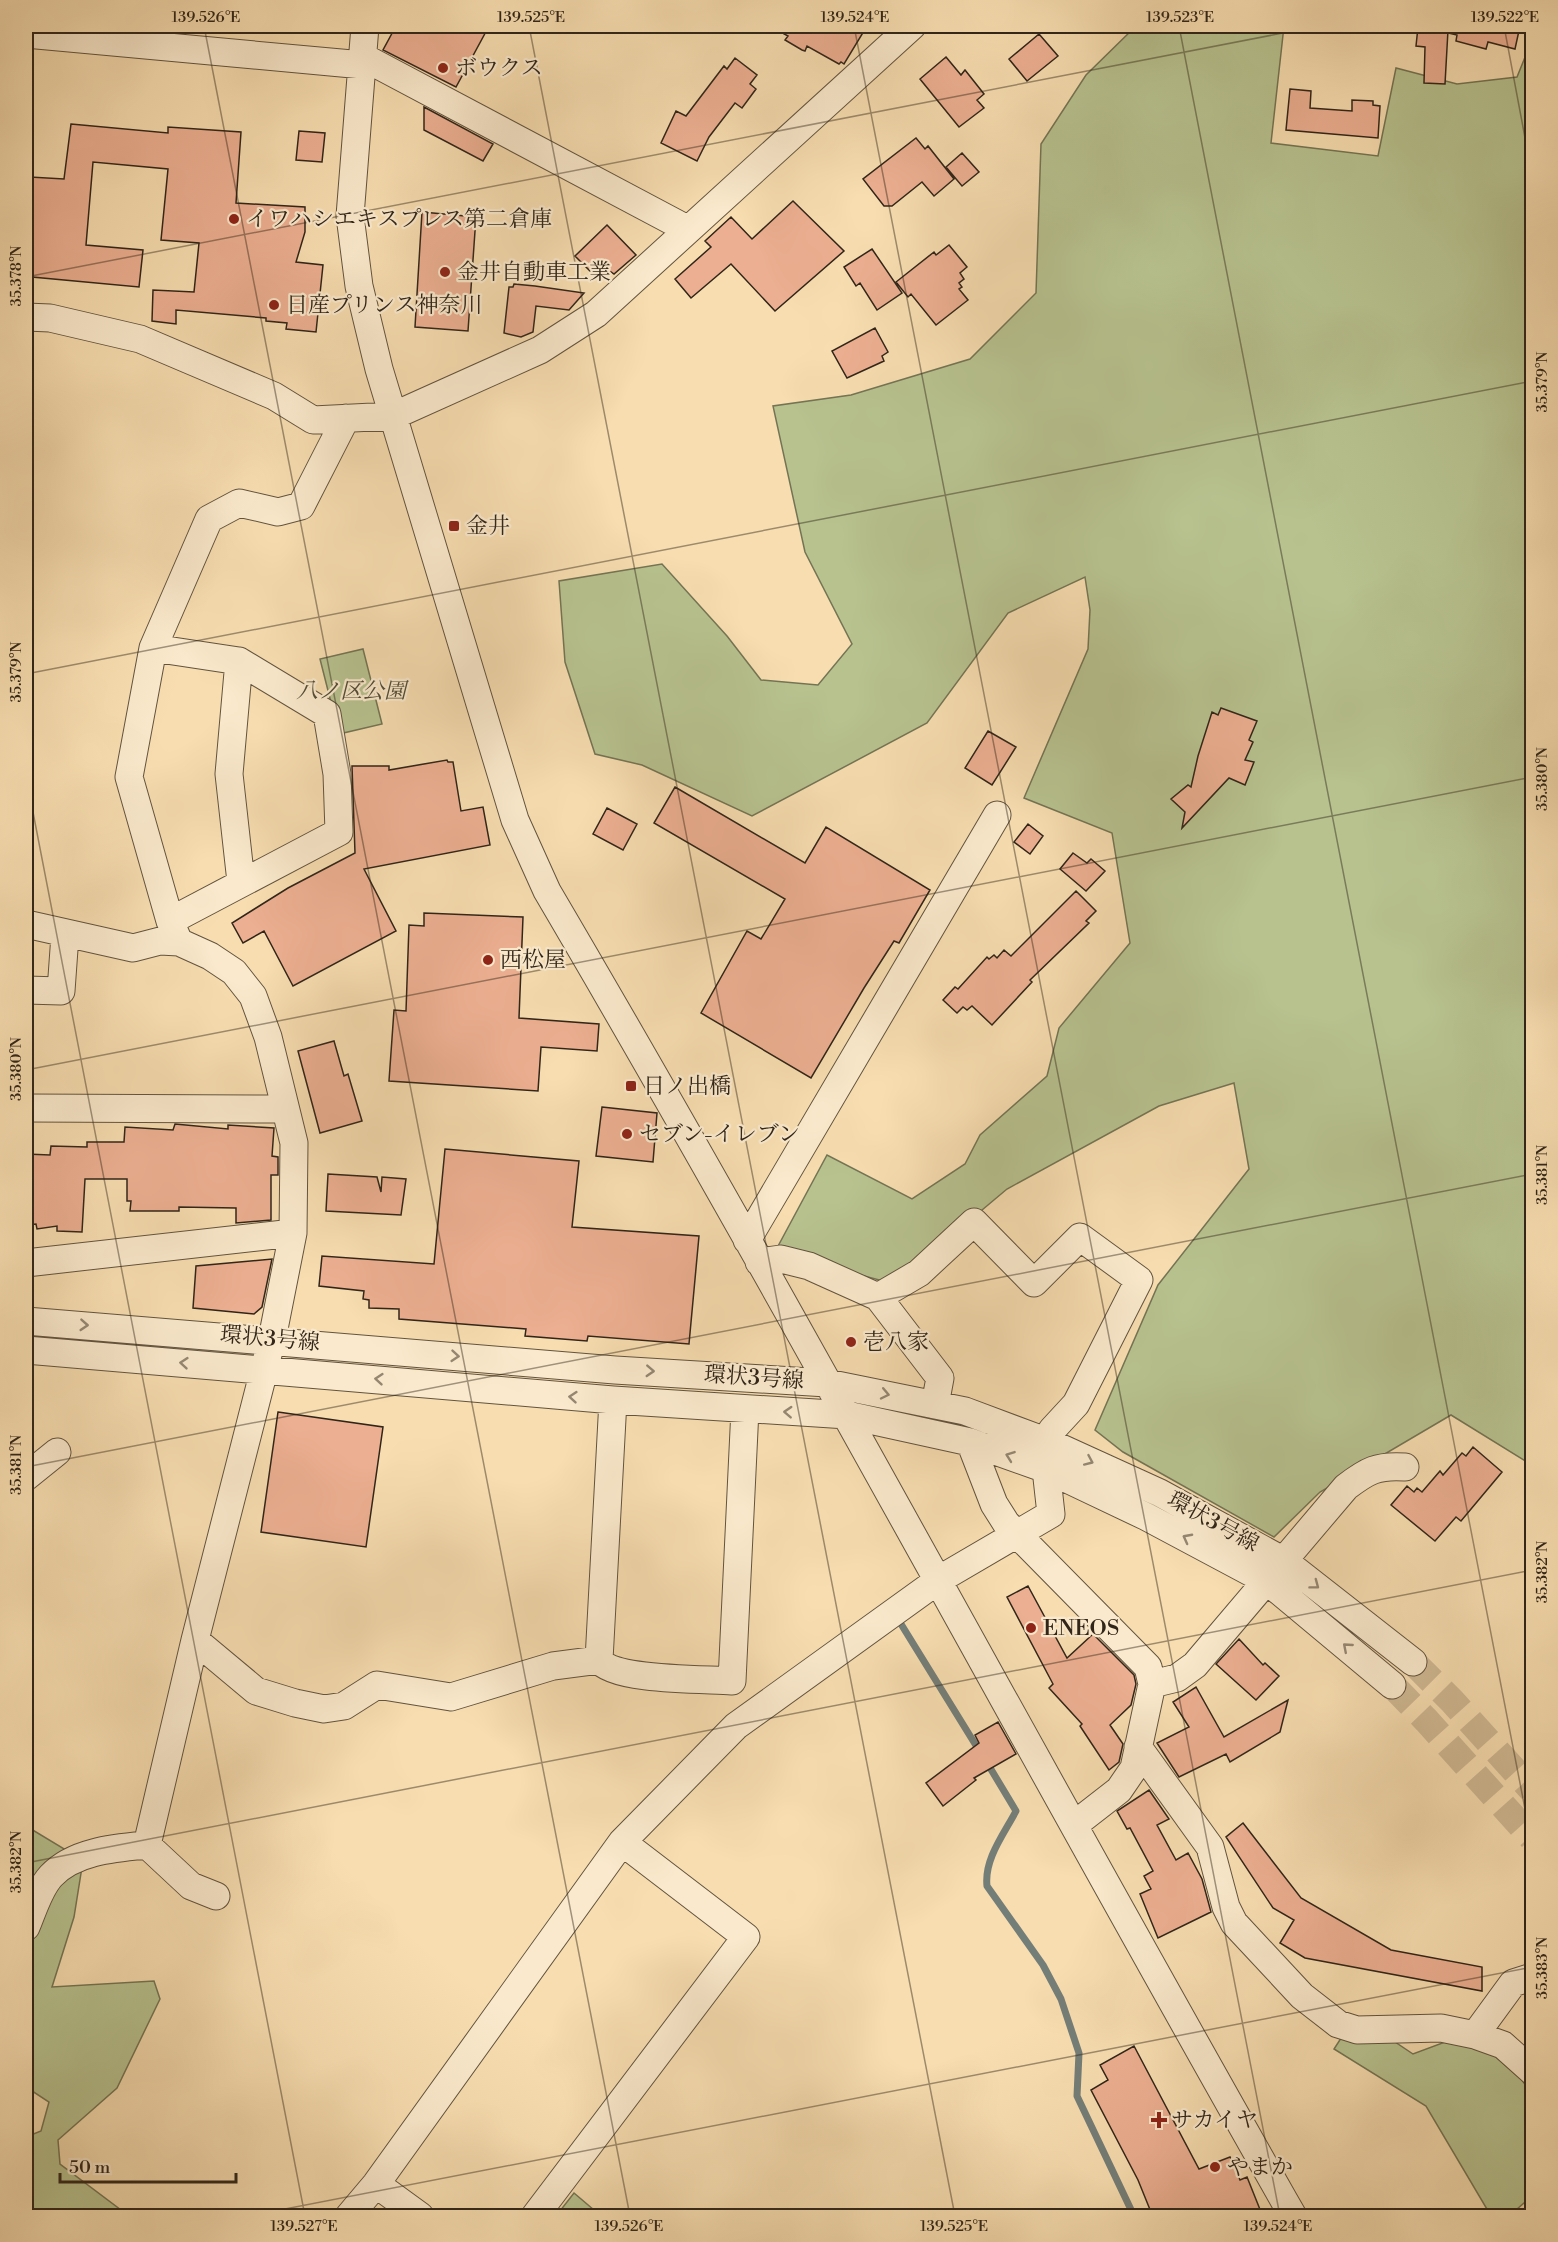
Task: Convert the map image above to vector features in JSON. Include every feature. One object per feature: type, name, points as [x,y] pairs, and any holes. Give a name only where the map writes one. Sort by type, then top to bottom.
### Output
[{"type":"street","points":[[365,26],[350,216],[359,286],[393,416],[515,819],[547,891],[940,1579],[1154,1972],[1293,2217]]},
{"type":"street","points":[[26,317],[50,318],[141,339],[274,396],[314,420],[393,416],[540,350],[596,314],[912,26]]},
{"type":"street","points":[[26,34],[363,61],[687,229]]},
{"type":"street","points":[[147,1845],[195,1640],[272,1339],[293,1233],[294,1143],[268,1037],[253,996],[234,972],[174,931],[129,777],[153,648],[209,519],[239,503],[278,512],[301,506],[346,418]]},
{"type":"street","points":[[26,924],[65,935],[133,948],[160,941],[241,882],[339,832],[337,774],[327,714],[239,661],[153,648]]},
{"type":"street","points":[[239,661],[229,774],[241,882]]},
{"type":"street","points":[[753,1251],[997,815]]},
{"type":"street","points":[[26,990],[61,991],[65,935]]},
{"type":"street","points":[[26,1108],[285,1108]]},
{"type":"street","points":[[878,1297],[919,1273],[974,1222],[1034,1282],[1080,1237],[1139,1280],[1076,1404],[1052,1430],[1048,1442]]},
{"type":"street","points":[[26,1263],[293,1233]]},
{"type":"street","points":[[753,1251],[809,1266],[878,1297],[940,1378],[935,1405]]},
{"type":"street","name":"環状3号線","points":[[26,1321],[272,1339],[615,1370],[827,1383],[965,1411],[1048,1442],[1160,1493],[1413,1662]]},
{"type":"street","name":"環状3号線","points":[[26,1350],[613,1400],[847,1415],[970,1442],[1046,1469],[1147,1517],[1275,1571],[1392,1685]]},
{"type":"street","points":[[613,1400],[599,1660],[603,1665],[631,1675],[732,1681],[745,1409]]},
{"type":"street","points":[[970,1442],[993,1504],[1016,1533],[1148,1667],[1152,1684],[1134,1768],[1119,1790],[1074,1825]]},
{"type":"street","points":[[26,1477],[57,1452]]},
{"type":"street","points":[[1152,1684],[1178,1678],[1195,1665],[1346,1487],[1364,1473],[1384,1466],[1405,1467]]},
{"type":"street","points":[[349,2217],[376,2184],[622,1842],[736,1726],[940,1579],[1051,1514],[1046,1469]]},
{"type":"street","points":[[195,1640],[256,1691],[324,1709],[344,1706],[377,1685],[451,1696],[553,1666],[599,1660]]},
{"type":"street","points":[[1138,1747],[1210,1847],[1226,1907],[1234,1923],[1302,1996],[1338,2024],[1357,2030],[1441,2028],[1475,2035],[1503,2045],[1533,2071]]},
{"type":"street","points":[[535,2217],[746,1937],[622,1842]]},
{"type":"street","points":[[147,1845],[191,1886],[216,1896]]},
{"type":"street","points":[[26,1927],[49,1878],[64,1864],[92,1854],[147,1845]]},
{"type":"street","points":[[1475,2035],[1513,1983],[1533,1977]]},
{"type":"street","points":[[376,2184],[420,2217]]},
{"type":"green space","points":[[1136,26],[1284,26],[1271,143],[1378,156],[1396,68],[1457,84],[1517,77],[1532,40],[1532,1465],[1451,1415],[1320,1492],[1274,1537],[1123,1452],[1095,1430],[1158,1285],[1249,1169],[1234,1083],[1159,1106],[1007,1189],[894,1284],[842,1270],[777,1248],[827,1155],[912,1199],[965,1164],[980,1135],[1047,1076],[1059,1028],[1130,943],[1112,833],[1024,798],[1088,649],[1090,610],[1085,577],[1008,613],[927,723],[752,816],[642,765],[595,754],[565,662],[559,581],[662,564],[727,636],[761,680],[818,685],[852,644],[805,552],[773,406],[851,395],[970,359],[1036,293],[1041,144],[1086,75]]},
{"type":"green space","name":"八ノ区公園","points":[[363,649],[382,724],[339,734],[320,659]]},
{"type":"green space","points":[[26,1826],[66,1850],[82,1867],[74,1917],[52,1987],[154,1981],[160,1999],[117,2088],[58,2140],[60,2164],[129,2216],[31,2216],[26,2211],[26,2137],[41,2131],[49,2102],[26,2087]]},
{"type":"green space","points":[[1345,2032],[1389,2038],[1413,2054],[1445,2042],[1489,2051],[1522,2080],[1532,2095],[1532,2196],[1509,2216],[1491,2216],[1426,2106],[1334,2049]]},
{"type":"green space","points":[[574,2193],[601,2216],[556,2216]]},
{"type":"building","name":"ボウクス","points":[[396,26],[489,26],[456,87],[383,50]]},
{"type":"building","points":[[770,26],[867,26],[844,64],[841,62],[839,64],[807,46],[805,51],[802,50],[785,40],[788,36]]},
{"type":"building","points":[[1449,26],[1520,26],[1515,49],[1488,42],[1486,49],[1456,41],[1457,35],[1448,33]]},
{"type":"building","points":[[1418,27],[1448,30],[1445,84],[1424,83],[1425,47],[1416,46]]},
{"type":"building","points":[[1039,34],[1058,56],[1027,81],[1009,59]]},
{"type":"building","points":[[946,57],[961,75],[965,70],[984,94],[977,100],[984,108],[959,127],[920,79]]},
{"type":"building","points":[[735,58],[757,75],[750,84],[756,89],[742,108],[735,103],[709,137],[697,161],[661,143],[676,111],[686,116],[724,66],[727,69]]},
{"type":"building","points":[[1290,89],[1311,91],[1310,108],[1352,111],[1352,100],[1373,101],[1373,105],[1380,106],[1378,138],[1286,130]]},
{"type":"building","points":[[424,107],[493,144],[483,161],[424,130]]},
{"type":"building","points":[[71,124],[168,133],[168,127],[241,132],[236,203],[305,207],[305,232],[296,262],[323,265],[316,332],[286,329],[287,323],[266,321],[266,318],[176,310],[176,324],[152,321],[153,290],[194,292],[199,243],[161,240],[168,169],[93,162],[86,245],[143,250],[139,287],[32,277],[26,232],[30,177],[64,179]]},
{"type":"building","points":[[299,131],[325,133],[322,162],[296,160]]},
{"type":"building","points":[[916,138],[925,149],[928,146],[954,179],[934,196],[922,182],[892,206],[884,206],[863,179]]},
{"type":"building","points":[[962,153],[979,172],[962,186],[946,167]]},
{"type":"building","points":[[793,201],[844,251],[775,311],[731,264],[691,298],[675,279],[711,247],[705,241],[731,217],[752,239]]},
{"type":"building","name":"金井自動車工業","points":[[422,212],[476,217],[468,331],[415,327]]},
{"type":"building","points":[[607,225],[636,255],[614,274],[611,272],[600,281],[575,256]]},
{"type":"building","points":[[949,245],[967,267],[960,273],[964,279],[959,283],[962,287],[959,289],[968,300],[936,325],[911,294],[908,297],[896,282],[934,252],[936,255]]},
{"type":"building","points":[[872,249],[902,293],[877,310],[860,283],[856,286],[844,267]]},
{"type":"building","points":[[514,284],[584,293],[569,310],[536,306],[533,332],[521,337],[504,333],[509,287],[513,287]]},
{"type":"building","points":[[875,328],[888,352],[882,356],[884,361],[847,378],[832,351]]},
{"type":"building","points":[[1221,708],[1257,721],[1249,740],[1253,742],[1245,760],[1254,762],[1245,785],[1229,778],[1182,828],[1185,812],[1171,799],[1188,785],[1191,787],[1212,712],[1218,715]]},
{"type":"building","points":[[988,731],[1016,747],[992,785],[965,768]]},
{"type":"building","points":[[447,760],[453,762],[461,811],[483,807],[490,845],[364,869],[396,931],[293,986],[264,931],[243,943],[232,923],[288,888],[355,853],[352,766],[389,766],[389,770]]},
{"type":"building","points":[[675,787],[805,863],[826,827],[930,890],[899,943],[894,941],[864,988],[811,1078],[701,1013],[747,931],[761,939],[785,899],[654,823]]},
{"type":"building","points":[[607,808],[637,824],[623,850],[593,834]]},
{"type":"building","points":[[1028,824],[1043,836],[1030,854],[1014,842]]},
{"type":"building","points":[[1073,853],[1087,863],[1091,859],[1105,871],[1086,891],[1060,869]]},
{"type":"building","points":[[1076,891],[1096,911],[1086,921],[1089,923],[1030,980],[1032,982],[992,1025],[972,1006],[967,1010],[963,1007],[957,1013],[943,1000],[955,987],[958,989],[987,957],[989,959],[994,955],[997,958],[1004,950],[1011,956]]},
{"type":"building","points":[[424,913],[523,917],[519,1018],[599,1024],[597,1051],[541,1047],[538,1091],[389,1081],[394,1010],[406,1011],[409,925],[424,926]]},
{"type":"building","points":[[334,1041],[344,1076],[348,1074],[362,1121],[320,1133],[298,1051]]},
{"type":"building","name":"セブン-イレブン","points":[[602,1107],[657,1113],[653,1162],[596,1156]]},
{"type":"building","points":[[175,1124],[228,1129],[228,1125],[274,1128],[272,1156],[278,1157],[278,1175],[271,1175],[271,1220],[236,1223],[236,1208],[179,1207],[179,1211],[130,1211],[131,1201],[127,1201],[127,1179],[85,1179],[82,1232],[57,1231],[57,1226],[37,1229],[36,1224],[26,1225],[26,1154],[50,1155],[51,1146],[87,1147],[87,1142],[124,1142],[125,1127],[173,1130]]},
{"type":"building","points":[[445,1149],[579,1161],[572,1227],[699,1236],[689,1344],[588,1336],[587,1341],[525,1336],[526,1329],[399,1319],[399,1309],[369,1308],[369,1300],[363,1299],[364,1291],[319,1286],[322,1256],[434,1264]]},
{"type":"building","points":[[328,1174],[377,1177],[381,1192],[382,1177],[406,1179],[401,1215],[326,1211]]},
{"type":"building","points":[[272,1259],[262,1307],[254,1314],[193,1308],[196,1266]]},
{"type":"building","points":[[278,1412],[383,1427],[366,1547],[261,1532]]},
{"type":"building","points":[[1473,1447],[1502,1472],[1461,1521],[1456,1517],[1435,1541],[1391,1505],[1407,1486],[1414,1492],[1417,1488],[1422,1492],[1440,1471],[1443,1475],[1462,1453],[1466,1456]]},
{"type":"building","points":[[1028,1586],[1067,1658],[1093,1634],[1134,1675],[1136,1684],[1131,1705],[1110,1725],[1123,1744],[1119,1762],[1109,1770],[1080,1726],[1082,1724],[1049,1688],[1053,1684],[1007,1597]]},
{"type":"building","points":[[1239,1639],[1263,1665],[1265,1663],[1279,1676],[1256,1700],[1216,1664]]},
{"type":"building","points":[[1196,1687],[1224,1737],[1288,1700],[1280,1732],[1230,1762],[1226,1754],[1179,1777],[1157,1743],[1189,1727],[1173,1702]]},
{"type":"building","points":[[998,1722],[1016,1754],[974,1778],[976,1780],[943,1806],[926,1783],[979,1743],[975,1735]]},
{"type":"building","points":[[1149,1790],[1169,1819],[1157,1825],[1176,1860],[1188,1853],[1202,1879],[1211,1912],[1158,1938],[1140,1894],[1151,1889],[1144,1876],[1153,1871],[1130,1828],[1127,1829],[1117,1811]]},
{"type":"building","points":[[1243,1823],[1301,1898],[1391,1950],[1482,1967],[1482,1991],[1305,1958],[1280,1943],[1294,1920],[1273,1908],[1226,1837]]},
{"type":"building","points":[[1134,2046],[1199,2169],[1230,2157],[1240,2180],[1247,2177],[1263,2217],[1153,2217],[1138,2180],[1091,2090],[1108,2080],[1100,2065]]},
{"type":"waterway","points":[[901,1624],[980,1752]]},
{"type":"waterway","points":[[986,1761],[1016,1811],[992,1856],[987,1886],[1043,1965],[1061,1999],[1079,2053],[1077,2096],[1134,2216]]},
{"type":"tunnel","points":[[1413,1662],[1452,1701],[1532,1790]]},
{"type":"tunnel","points":[[1392,1685],[1532,1838]]},
{"type":"place","name":"ボウクス","points":[[443,68]]},
{"type":"place","name":"イワハシエキスプレス第二倉庫","points":[[234,219]]},
{"type":"place","name":"金井自動車工業","points":[[445,272]]},
{"type":"place","name":"日産プリンス神奈川","points":[[274,305]]},
{"type":"place","name":"金井","points":[[454,526]]},
{"type":"place","name":"西松屋","points":[[488,960]]},
{"type":"place","name":"日ノ出橋","points":[[631,1086]]},
{"type":"place","name":"セブン-イレブン","points":[[627,1134]]},
{"type":"place","name":"壱八家","points":[[851,1342]]},
{"type":"place","name":"ENEOS","points":[[1031,1628]]},
{"type":"place","name":"サカイヤ","points":[[1159,2120]]},
{"type":"place","name":"やまか","points":[[1215,2167]]}]
